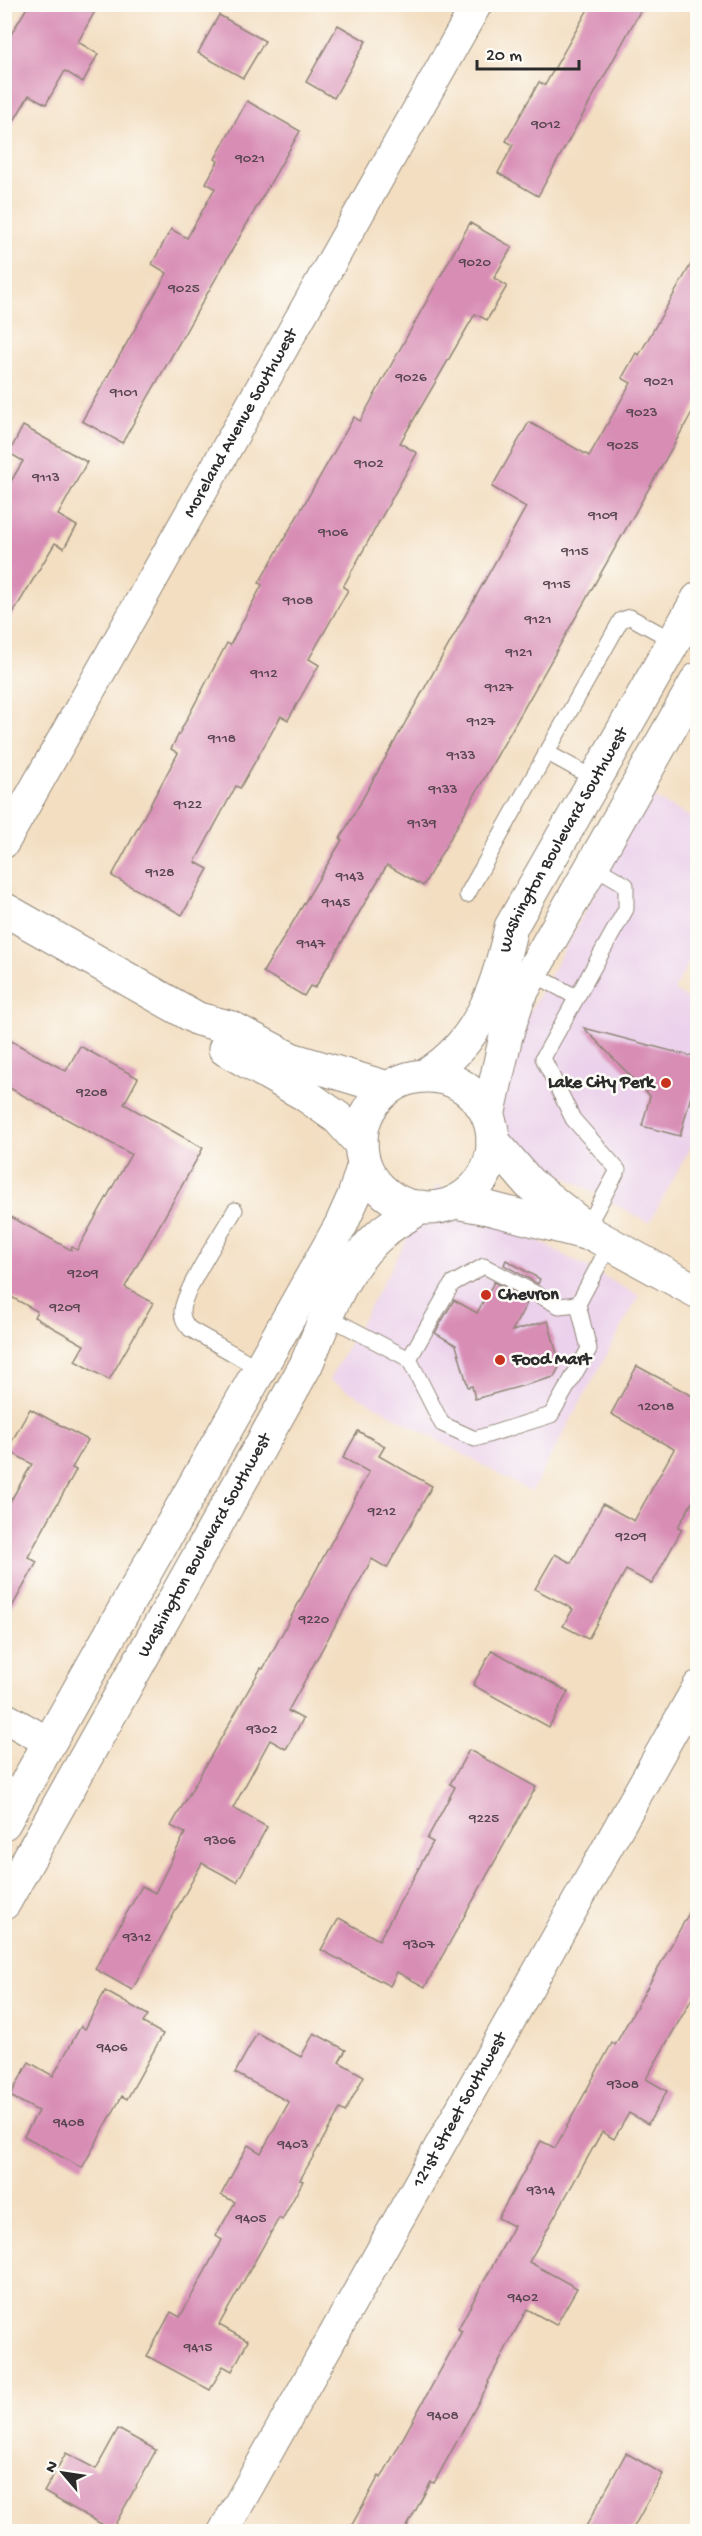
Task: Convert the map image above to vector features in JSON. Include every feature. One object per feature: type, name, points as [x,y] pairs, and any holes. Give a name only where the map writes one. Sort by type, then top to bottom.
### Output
[{"type":"main road","name":"Washington Boulevard Southwest","points":[[427,1076],[456,1052],[471,1033],[487,1006],[505,957],[511,927],[698,599]]},
{"type":"main road","name":"Washington Boulevard Southwest","points":[[490,1128],[506,1036],[519,999],[698,679]]},
{"type":"main road","points":[[4,909],[198,1019],[232,1028],[291,1059],[388,1088]]},
{"type":"main road","points":[[198,1019],[223,1048],[304,1094],[338,1119],[363,1154],[375,1183],[390,1197],[411,1206],[420,1207],[434,1208],[455,1202],[474,1189],[487,1171],[493,1149],[490,1128],[483,1106],[468,1089],[448,1079],[427,1076],[406,1079],[388,1088],[373,1104],[364,1122],[363,1154]]},
{"type":"main road","points":[[490,1128],[529,1183],[597,1236],[698,1292]]},
{"type":"main road","name":"Washington Boulevard Southwest","points":[[4,1823],[341,1226],[354,1196],[363,1154]]},
{"type":"main road","points":[[455,1202],[488,1208],[597,1236]]},
{"type":"main road","name":"Washington Boulevard Southwest","points":[[4,1903],[306,1365],[343,1279],[352,1265],[384,1231],[420,1207]]},
{"type":"street","name":"Moreland Avenue Southwest","points":[[4,843],[477,4]]},
{"type":"street","name":"121st Street Southwest","points":[[223,2532],[698,1686]]},
{"type":"street","points":[[4,1718],[50,1743]]},
{"type":"lane","points":[[467,895],[621,620],[630,617],[674,641]]},
{"type":"lane","points":[[546,752],[595,779]]},
{"type":"lane","points":[[327,1316],[409,1359],[442,1424],[475,1440],[551,1415],[589,1349],[578,1304],[618,1170],[573,1119],[543,1058],[626,909],[626,885],[592,865]]},
{"type":"lane","points":[[532,973],[576,997]]},
{"type":"lane","points":[[235,1210],[193,1284],[181,1311],[184,1322],[190,1329],[260,1369]]},
{"type":"lane","points":[[409,1359],[452,1284],[484,1266],[559,1306],[578,1304]]},
{"type":"shaded area","points":[[649,795],[697,821],[697,948],[674,990],[697,1005],[697,1136],[649,1223],[494,1137],[489,1086]]},
{"type":"shaded area","points":[[437,1185],[639,1296],[531,1492],[329,1380]]},
{"type":"building","points":[[29,4],[99,4],[78,42],[98,54],[83,82],[65,71],[46,104],[29,95],[4,138],[4,46]]},
{"type":"building","points":[[591,4],[644,4],[538,196],[498,173],[513,145],[506,141],[539,82],[545,85]]},
{"type":"building","points":[[219,15],[265,41],[243,78],[198,53]]},
{"type":"building","points":[[338,25],[366,41],[334,98],[306,82]]},
{"type":"building","points":[[247,101],[300,131],[122,443],[82,421],[167,273],[152,264],[171,229],[187,238],[215,188],[206,183],[218,161],[215,159]]},
{"type":"building","points":[[470,223],[512,247],[494,278],[507,286],[487,320],[475,314],[400,443],[417,453],[343,587],[348,590],[309,659],[319,665],[288,720],[281,716],[240,788],[236,786],[195,862],[208,869],[182,915],[112,876],[178,753],[171,749],[227,643],[230,645],[262,585],[259,583],[354,417],[360,421]]},
{"type":"building","points":[[698,252],[698,402],[423,886],[387,865],[315,988],[310,986],[304,996],[263,972],[342,840],[340,839],[526,507],[492,487],[529,422],[589,456],[631,383],[622,378],[636,353],[639,355]]},
{"type":"building","points":[[23,426],[87,462],[58,515],[77,526],[64,548],[55,543],[4,628],[4,493],[23,461],[9,453]]},
{"type":"building","name":"Lake City Perk","points":[[584,1028],[698,1058],[698,1070],[680,1136],[642,1126],[650,1096]]},
{"type":"building","points":[[4,1037],[66,1071],[80,1046],[138,1078],[124,1104],[203,1148],[125,1287],[153,1303],[109,1380],[75,1361],[84,1345],[34,1317],[37,1311],[4,1293],[4,1213],[71,1250],[72,1247],[77,1250],[131,1154],[4,1085]]},
{"type":"building","points":[[506,1260],[540,1279],[538,1284],[504,1265]]},
{"type":"building","points":[[494,1282],[528,1301],[512,1331],[548,1321],[560,1365],[554,1377],[475,1399],[472,1386],[468,1387],[456,1345],[435,1333],[454,1300],[477,1313]]},
{"type":"building","points":[[637,1366],[698,1399],[698,1492],[678,1527],[682,1529],[652,1584],[626,1570],[588,1639],[563,1626],[573,1609],[535,1589],[555,1554],[571,1563],[603,1504],[634,1521],[674,1449],[611,1414]]},
{"type":"building","points":[[30,1409],[88,1440],[72,1468],[76,1470],[28,1557],[37,1562],[4,1621],[4,1512],[32,1464],[7,1450]]},
{"type":"building","points":[[358,1431],[385,1446],[379,1456],[432,1486],[387,1568],[372,1559],[288,1711],[303,1719],[286,1749],[270,1740],[233,1808],[267,1827],[237,1882],[202,1863],[132,1990],[95,1969],[142,1886],[155,1893],[185,1833],[171,1826],[261,1668],[263,1669],[369,1472],[343,1458]]},
{"type":"building","points":[[492,1650],[568,1692],[549,1727],[473,1685]]},
{"type":"building","points":[[469,1750],[536,1787],[425,1987],[397,1972],[390,1986],[321,1950],[339,1918],[379,1940],[433,1842],[427,1839],[455,1787],[450,1784]]},
{"type":"building","points":[[698,1897],[698,1988],[646,2079],[667,2091],[648,2124],[629,2113],[614,2139],[602,2132],[529,2262],[577,2288],[556,2325],[527,2309],[434,2483],[431,2482],[404,2532],[348,2532],[379,2476],[381,2478],[462,2331],[458,2329],[514,2226],[498,2218],[541,2141],[555,2148],[612,2043],[615,2045]]},
{"type":"building","points":[[105,1991],[148,2015],[143,2023],[163,2034],[127,2099],[122,2096],[82,2168],[24,2136],[38,2111],[10,2096],[29,2062],[53,2076],[81,2026],[85,2029]]},
{"type":"building","points":[[257,2033],[301,2057],[314,2033],[346,2050],[339,2062],[364,2076],[345,2112],[340,2109],[300,2180],[303,2181],[282,2220],[279,2218],[219,2325],[248,2341],[232,2371],[223,2366],[210,2390],[147,2356],[171,2312],[180,2317],[222,2240],[216,2236],[235,2202],[221,2195],[248,2145],[261,2153],[289,2102],[235,2073]]},
{"type":"building","points":[[118,2429],[156,2450],[112,2530],[44,2492],[66,2453],[96,2469]]},
{"type":"building","points":[[626,2453],[663,2474],[631,2532],[583,2532]]},
{"type":"place","name":"Lake City Perk","points":[[666,1083]]},
{"type":"place","name":"Chevron","points":[[486,1295]]},
{"type":"place","name":"Food Mart","points":[[500,1360]]}]
